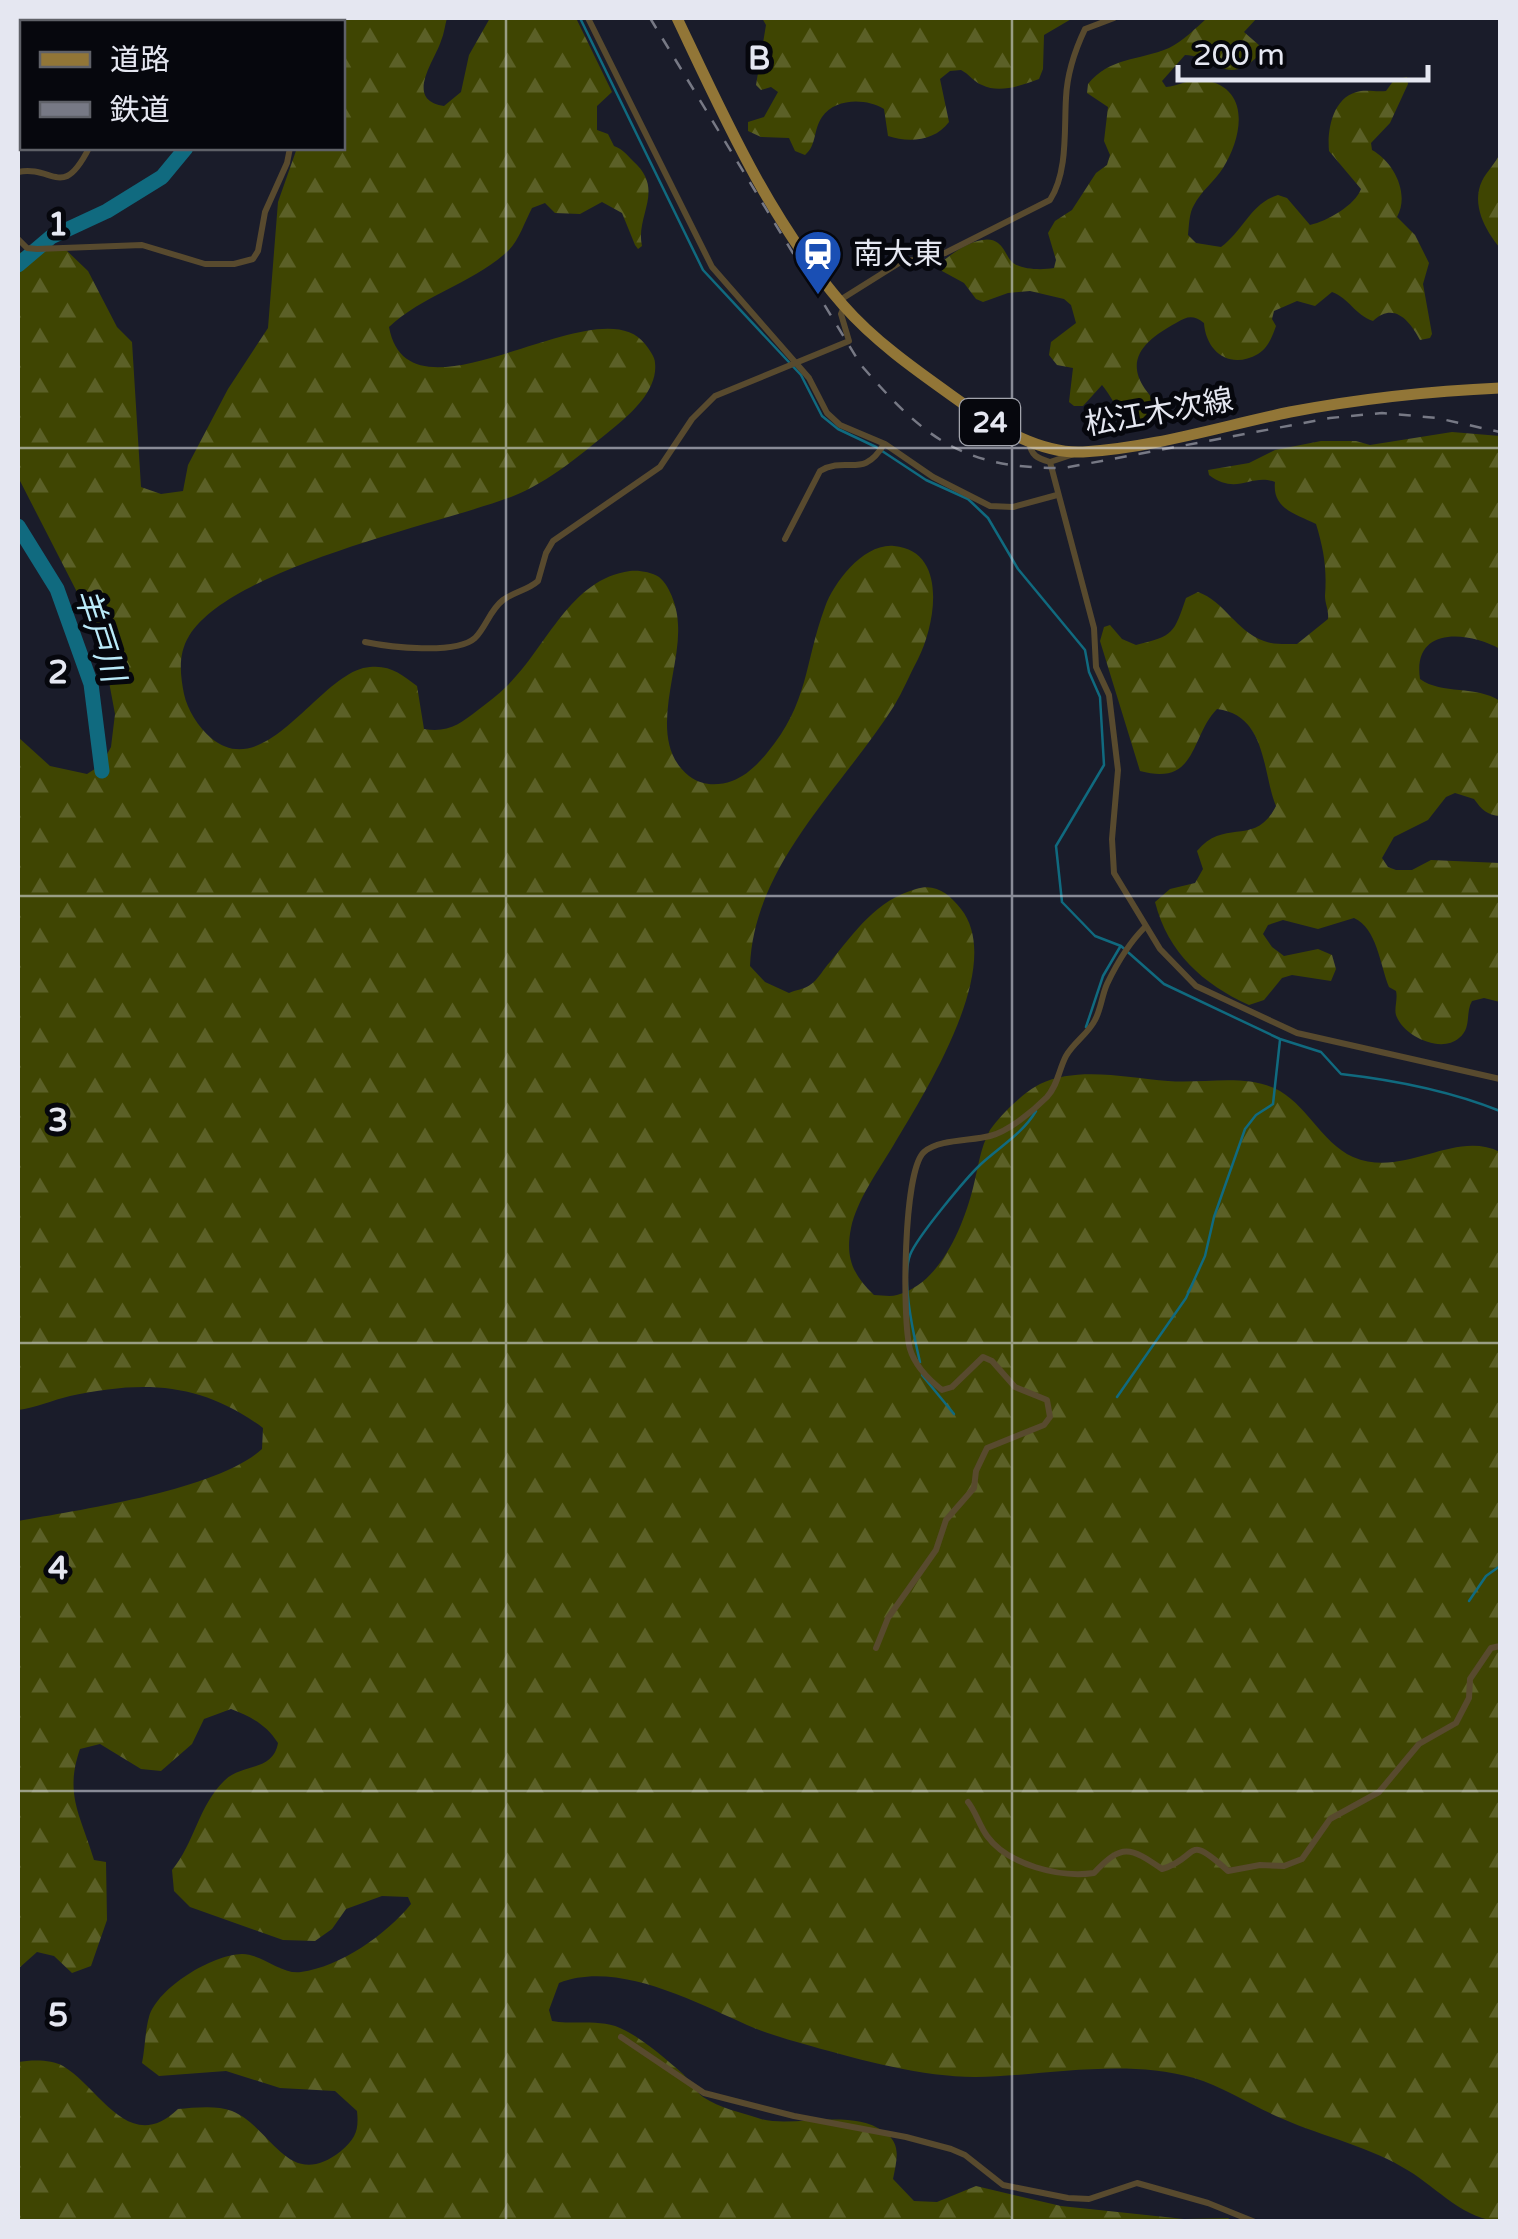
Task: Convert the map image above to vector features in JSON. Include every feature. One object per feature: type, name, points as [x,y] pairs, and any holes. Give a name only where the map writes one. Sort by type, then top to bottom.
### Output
[{"type":"main road","name":"松江木次線","points":[[677,18],[770,202],[842,303],[896,354],[945,391],[1029,442],[1078,452],[1152,442],[1295,412],[1446,390],[1500,388]]},
{"type":"street","points":[[588,18],[712,268],[793,364],[810,378],[827,413],[933,477],[997,508],[1013,508],[1058,495]]},
{"type":"street","points":[[365,642],[432,647],[468,643],[500,602],[538,581],[553,541],[660,467],[692,419],[715,396],[850,339],[841,314],[842,303],[898,263],[945,253],[1050,200],[1066,137],[1066,94],[1082,34],[1090,26],[1114,18]]},
{"type":"street","points":[[18,172],[32,170],[57,180],[75,170],[88,150]]},
{"type":"street","points":[[18,239],[37,250],[142,246],[205,264],[248,260],[258,251],[264,212],[290,150]]},
{"type":"street","points":[[1029,442],[1036,458],[1050,462],[1078,452]]},
{"type":"street","points":[[785,539],[820,470],[833,465],[861,466],[882,448]]},
{"type":"street","points":[[1050,462],[1094,628],[1096,666],[1109,695],[1118,770],[1112,839],[1114,873],[1175,967],[1196,986],[1282,1026],[1318,1038],[1500,1079]]},
{"type":"street","points":[[876,1648],[888,1618],[936,1550],[946,1520],[974,1488],[976,1471],[987,1448],[1044,1425],[1050,1417],[1046,1400],[1015,1387],[984,1357],[952,1387],[942,1390],[926,1378],[915,1360],[907,1330],[904,1274],[911,1184],[917,1163],[924,1152],[942,1145],[994,1136],[1047,1096],[1057,1083],[1073,1044],[1096,1019],[1107,984],[1127,948],[1146,926]]},
{"type":"street","points":[[968,1802],[989,1839],[1027,1864],[1057,1872],[1094,1873],[1109,1857],[1128,1850],[1138,1852],[1162,1869],[1191,1850],[1203,1850],[1228,1871],[1260,1865],[1284,1866],[1302,1859],[1330,1819],[1379,1792],[1419,1744],[1456,1723],[1469,1698],[1470,1679],[1491,1648],[1500,1646]]},
{"type":"street","points":[[622,2036],[704,2093],[951,2149],[1003,2185],[1088,2199],[1137,2183],[1208,2203],[1255,2222]]},
{"type":"green space","points":[[18,18],[124,18],[20,20],[18,130]]},
{"type":"green space","points":[[447,18],[424,88],[432,102],[444,106],[461,92],[469,55],[490,18],[576,18],[612,92],[597,106],[597,130],[608,134],[614,146],[643,172],[647,182],[642,246],[638,249],[635,245],[622,213],[602,202],[580,214],[555,213],[545,203],[532,208],[513,246],[495,261],[417,306],[389,327],[404,356],[431,367],[466,364],[588,331],[621,330],[645,344],[654,358],[655,372],[649,390],[631,413],[540,483],[511,497],[289,569],[246,589],[212,611],[189,636],[181,664],[186,700],[194,718],[211,738],[232,749],[253,747],[273,737],[351,673],[370,667],[390,669],[417,686],[424,729],[453,726],[507,686],[561,617],[591,587],[609,577],[641,571],[663,581],[677,613],[678,643],[668,705],[669,744],[676,761],[689,776],[699,782],[727,783],[760,761],[791,717],[835,586],[861,557],[872,551],[894,546],[912,551],[923,561],[933,592],[924,645],[894,706],[784,861],[755,929],[750,966],[765,982],[789,993],[805,988],[878,909],[902,894],[923,888],[942,891],[952,899],[972,933],[974,962],[956,1029],[854,1217],[850,1257],[867,1288],[874,1295],[897,1295],[912,1289],[937,1267],[963,1220],[990,1130],[1027,1092],[1055,1079],[1103,1075],[1261,1084],[1296,1103],[1341,1150],[1372,1162],[1410,1159],[1465,1146],[1500,1152],[1500,2221],[1464,2210],[1379,2155],[1283,2119],[1194,2078],[1139,2069],[975,2077],[914,2071],[779,2037],[655,1987],[630,1980],[582,1977],[559,1983],[549,2010],[552,2021],[620,2028],[676,2068],[703,2097],[731,2110],[774,2121],[838,2119],[870,2124],[889,2136],[896,2146],[893,2179],[914,2201],[937,2202],[976,2186],[1061,2206],[1233,2221],[18,2221],[18,2062],[47,2061],[63,2066],[130,2122],[161,2122],[178,2109],[219,2108],[246,2119],[294,2161],[307,2165],[323,2162],[341,2151],[355,2133],[357,2111],[335,2091],[280,2088],[226,2071],[159,2076],[142,2063],[149,2017],[174,1984],[202,1966],[242,1954],[294,1972],[316,1969],[362,1947],[411,1904],[408,1897],[382,1896],[346,1909],[332,1929],[315,1941],[283,1940],[190,1907],[174,1891],[172,1870],[215,1791],[231,1775],[270,1759],[278,1743],[258,1722],[231,1709],[204,1719],[192,1744],[161,1771],[141,1769],[100,1744],[80,1749],[74,1793],[94,1860],[106,1862],[107,1920],[91,1966],[72,1973],[54,1956],[37,1952],[18,1969],[18,1521],[146,1496],[214,1476],[262,1449],[263,1428],[217,1401],[194,1393],[147,1387],[97,1391],[18,1410],[18,737],[50,766],[87,774],[101,765],[111,747],[115,714],[104,655],[78,594],[18,477],[18,253],[66,250],[88,271],[117,327],[132,342],[141,487],[161,494],[183,491],[188,465],[228,389],[268,328],[278,202],[296,150],[345,150],[345,20],[332,20]]},
{"type":"green space","points":[[762,18],[1073,18],[1044,35],[1039,79],[996,89],[979,84],[961,70],[950,71],[940,79],[949,122],[937,133],[913,140],[888,136],[884,109],[869,103],[843,103],[822,117],[805,155],[795,151],[789,138],[761,137],[748,131],[748,122],[764,117],[778,92],[771,87],[761,90],[756,85],[766,25]]},
{"type":"green space","points":[[1207,18],[1257,18],[1244,32],[1260,46],[1259,55],[1238,69],[1221,68],[1185,55],[1162,81],[1166,87],[1199,80],[1219,85],[1230,93],[1239,116],[1230,156],[1194,205],[1188,235],[1196,243],[1221,247],[1261,204],[1278,195],[1287,198],[1310,225],[1340,212],[1361,189],[1329,151],[1334,114],[1352,94],[1386,91],[1394,80],[1407,77],[1408,84],[1390,123],[1371,143],[1372,150],[1387,162],[1398,179],[1402,199],[1397,217],[1415,235],[1429,263],[1423,284],[1432,334],[1420,340],[1406,320],[1394,313],[1373,321],[1332,292],[1315,306],[1297,301],[1274,311],[1272,319],[1276,326],[1267,345],[1258,354],[1238,360],[1215,350],[1204,323],[1187,318],[1157,335],[1138,358],[1139,378],[1154,402],[1155,417],[1144,421],[1128,419],[1102,385],[1083,406],[1074,406],[1069,402],[1073,368],[1057,365],[1049,355],[1051,342],[1076,323],[1071,305],[1064,299],[1030,291],[1008,293],[983,302],[964,283],[942,271],[940,264],[976,241],[992,240],[1017,265],[1054,268],[1056,260],[1048,233],[1055,221],[1072,210],[1096,173],[1107,165],[1110,155],[1104,141],[1108,107],[1087,93],[1088,84],[1115,64],[1174,45]]},
{"type":"green space","points":[[1500,153],[1500,248],[1485,225],[1478,199],[1482,181]]},
{"type":"green space","points":[[1452,432],[1500,436],[1500,649],[1459,637],[1433,641],[1420,662],[1420,679],[1500,701],[1500,816],[1485,811],[1474,799],[1455,793],[1446,797],[1428,820],[1394,837],[1382,858],[1396,870],[1412,870],[1431,860],[1500,863],[1500,1002],[1484,998],[1472,1001],[1463,1034],[1443,1044],[1414,1036],[1400,1023],[1396,991],[1389,987],[1373,938],[1354,918],[1318,929],[1283,920],[1268,925],[1263,934],[1284,956],[1318,949],[1332,955],[1336,969],[1331,981],[1292,975],[1282,978],[1264,1000],[1249,1005],[1202,977],[1178,951],[1155,902],[1170,889],[1195,883],[1203,869],[1197,851],[1208,841],[1259,826],[1276,806],[1254,733],[1233,713],[1217,709],[1183,766],[1159,774],[1140,771],[1100,641],[1104,627],[1110,625],[1122,639],[1136,645],[1158,639],[1175,626],[1186,598],[1198,592],[1254,636],[1272,643],[1297,644],[1328,619],[1324,560],[1316,524],[1281,505],[1275,482],[1228,484],[1209,475],[1208,470],[1249,463],[1275,450],[1321,441],[1370,445]]},
{"type":"waterway","points":[[580,18],[703,270],[801,375],[822,416],[926,480],[968,499],[988,518],[1018,569],[1085,650],[1100,697],[1104,765],[1056,846],[1062,902],[1095,936],[1121,946],[1164,984],[1280,1039],[1321,1052],[1341,1074],[1422,1087],[1500,1111]]},
{"type":"waterway","name":"羊戸川","points":[[18,265],[51,237],[107,211],[162,177],[184,150]]},
{"type":"waterway","name":"羊戸川","points":[[18,526],[57,589],[91,684],[102,771]]},
{"type":"waterway","points":[[1086,1027],[1103,976],[1120,947]]},
{"type":"waterway","points":[[1117,1397],[1186,1298],[1205,1256],[1214,1217],[1245,1129],[1256,1115],[1273,1104],[1280,1040]]},
{"type":"waterway","points":[[920,1362],[908,1293],[908,1265],[914,1246],[981,1164],[1018,1133],[1036,1111]]},
{"type":"waterway","points":[[922,1375],[954,1414]]},
{"type":"waterway","points":[[1469,1601],[1486,1576],[1500,1566]]},
{"type":"railway","points":[[650,18],[861,365],[906,412],[949,445],[999,463],[1064,468],[1330,418],[1382,413],[1437,418],[1500,432]]},
{"type":"place","name":"南大東","points":[[818,296]]}]
